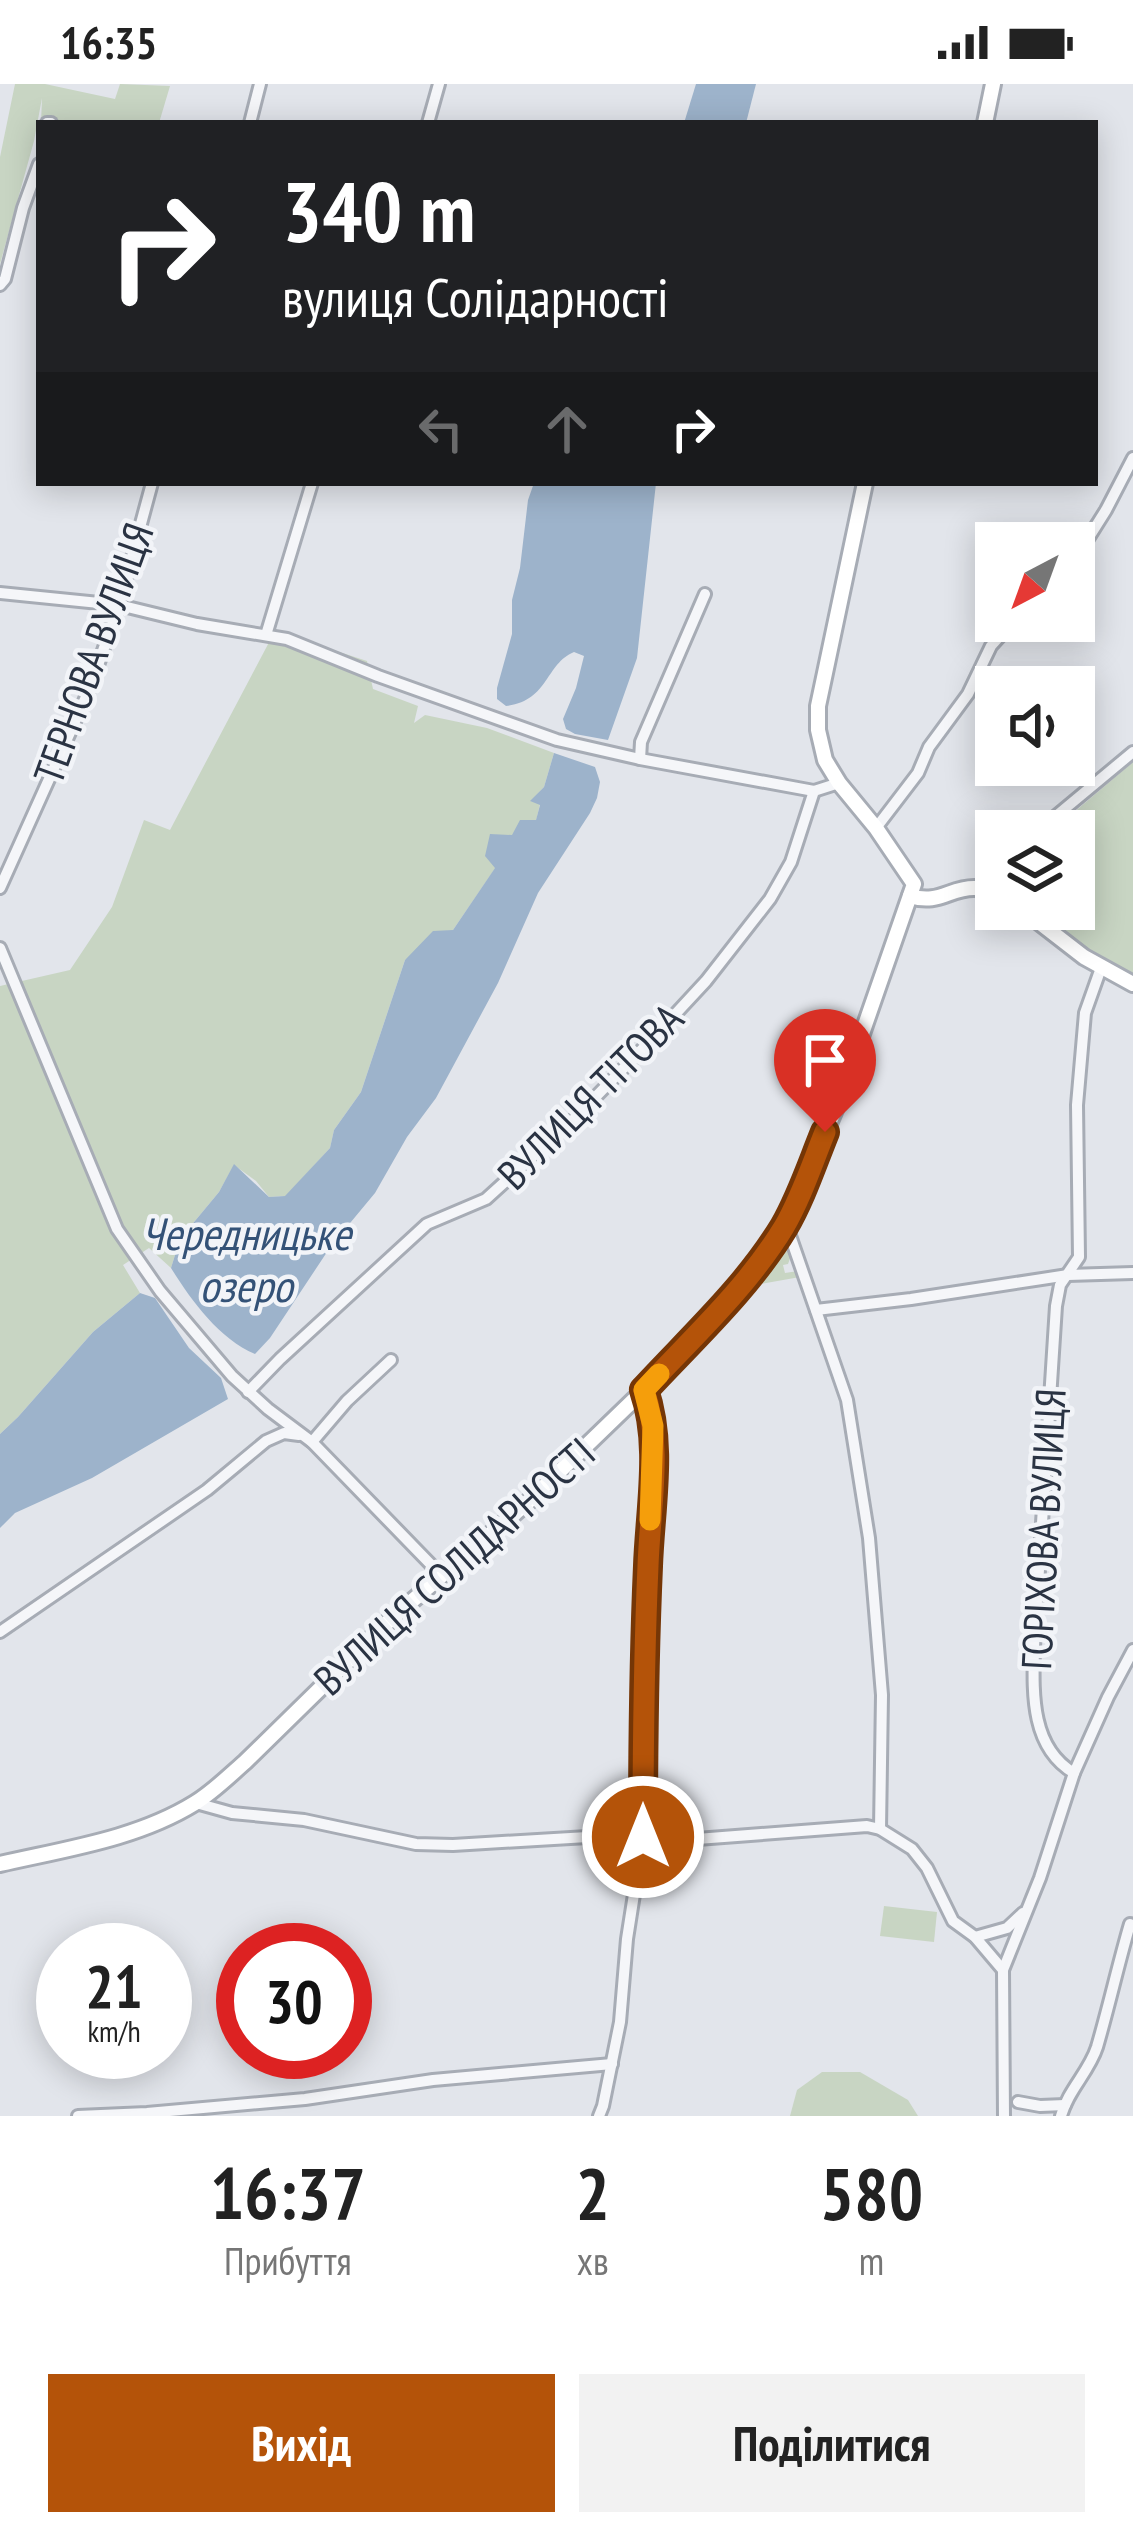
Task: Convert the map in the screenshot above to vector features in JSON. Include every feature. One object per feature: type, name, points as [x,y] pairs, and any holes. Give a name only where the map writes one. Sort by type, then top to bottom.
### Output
[{"type":"main road","points":[[986,120],[993,84]]},
{"type":"main road","points":[[864,486],[818,706],[821,746],[839,783],[914,884],[910,896],[940,899],[975,889]]},
{"type":"main road","name":"ВУЛИЦЯ СОЛІДАРНОСТІ","points":[[0,1864],[134,1832],[196,1803],[245,1762],[340,1666],[528,1502],[644,1390],[742,1284],[786,1224],[839,1100],[910,896]]},
{"type":"main road","points":[[1050,930],[1101,968],[1133,984]]},
{"type":"street","points":[[251,120],[260,84]]},
{"type":"street","points":[[429,120],[439,84]]},
{"type":"street","points":[[0,285],[36,172]]},
{"type":"street","points":[[1095,528],[1133,458]]},
{"type":"street","name":"ТЕРНОВА ВУЛИЦЯ","points":[[0,888],[90,688],[151,486]]},
{"type":"street","points":[[266,635],[311,486]]},
{"type":"street","points":[[0,593],[119,604],[266,635],[316,649],[557,740],[640,759],[814,790],[839,783]]},
{"type":"street","points":[[640,759],[641,742],[705,594]]},
{"type":"street","points":[[876,829],[968,694],[994,642]]},
{"type":"street","points":[[1064,810],[1133,752]]},
{"type":"street","name":"ВУЛИЦЯ ТІТОВА","points":[[248,1392],[427,1224],[485,1199],[574,1119],[706,981],[770,899],[790,862],[814,790]]},
{"type":"street","points":[[0,948],[117,1229],[160,1291],[248,1392],[307,1439],[441,1575]]},
{"type":"street","name":"ГОРІХОВА ВУЛИЦЯ","points":[[1074,1773],[1049,1752],[1033,1695],[1056,1306],[1060,1285],[1079,1257],[1077,1106],[1084,1013],[1101,968]]},
{"type":"street","points":[[786,1224],[847,1400],[869,1538],[882,1695],[880,1829]]},
{"type":"street","points":[[817,1310],[1068,1275],[1133,1273]]},
{"type":"street","points":[[307,1439],[391,1360]]},
{"type":"street","points":[[599,2116],[612,2064],[643,1837],[644,1658],[653,1473],[653,1426],[644,1390]]},
{"type":"street","points":[[0,1632],[191,1502],[266,1441],[284,1433],[307,1439]]},
{"type":"street","points":[[1004,2116],[1003,1970],[1040,1878],[1074,1773],[1133,1650]]},
{"type":"street","points":[[856,1826],[880,1796]]},
{"type":"street","points":[[196,1803],[416,1844],[604,1836],[685,1840],[856,1826],[880,1829],[912,1849],[928,1868],[953,1921],[975,1937],[1003,1970]]},
{"type":"street","points":[[975,1937],[1006,1928],[1025,1911]]},
{"type":"street","points":[[1018,2102],[1063,2110],[1096,2047],[1130,1924]]},
{"type":"street","points":[[77,2116],[305,2099],[433,2080],[612,2064]]},
{"type":"street","points":[[1004,2092],[1037,2116]]},
{"type":"green space","points":[[15,84],[45,84],[115,99],[120,84],[170,86],[160,120],[41,120],[42,98],[0,264],[0,157]]},
{"type":"green space","points":[[275,631],[367,661],[373,689],[418,706],[414,723],[425,715],[487,728],[554,753],[544,787],[531,801],[540,804],[536,821],[496,867],[453,930],[405,960],[361,1092],[334,1130],[330,1148],[286,1196],[269,1197],[234,1165],[219,1192],[180,1239],[171,1268],[149,1248],[123,1265],[140,1293],[93,1332],[0,1434],[0,986],[70,970],[112,907],[144,820],[170,830]]},
{"type":"green space","points":[[1133,762],[1133,974],[1058,930],[1095,930],[1095,810],[1077,810]]},
{"type":"green space","points":[[781,1240],[792,1253],[783,1265],[785,1273],[798,1271],[800,1277],[760,1284],[737,1302],[735,1298]]},
{"type":"green space","points":[[884,1906],[937,1912],[934,1942],[880,1936]]},
{"type":"green space","points":[[822,2072],[860,2072],[908,2100],[918,2116],[790,2116],[797,2090]]},
{"type":"water","points":[[696,84],[756,84],[747,120],[685,120]]},
{"type":"water","points":[[533,486],[656,486],[637,658],[608,740],[566,729],[563,719],[584,656],[574,652],[531,697],[506,706],[497,699],[512,634],[512,600]]},
{"type":"water","name":"Чередницьке озеро","points":[[554,753],[595,767],[600,782],[590,813],[538,893],[498,983],[436,1098],[375,1193],[331,1246],[255,1354],[207,1317],[171,1268],[180,1239],[219,1192],[234,1164],[269,1197],[285,1196],[330,1148],[334,1130],[361,1092],[405,960],[433,931],[453,930],[495,868],[485,856],[490,834],[512,835],[520,820],[536,820],[540,805],[530,801],[544,787]]},
{"type":"water","name":"Чередницьке озеро","points":[[140,1293],[155,1298],[189,1348],[221,1378],[228,1399],[92,1478],[15,1513],[0,1528],[0,1434],[93,1332]]},
{"type":"slow traffic","points":[[650,1520],[653,1426],[644,1390],[659,1374]]},
{"type":"route","points":[[643,1837],[644,1658],[653,1473],[653,1426],[644,1390],[770,1247],[786,1224],[825,1132]]}]
